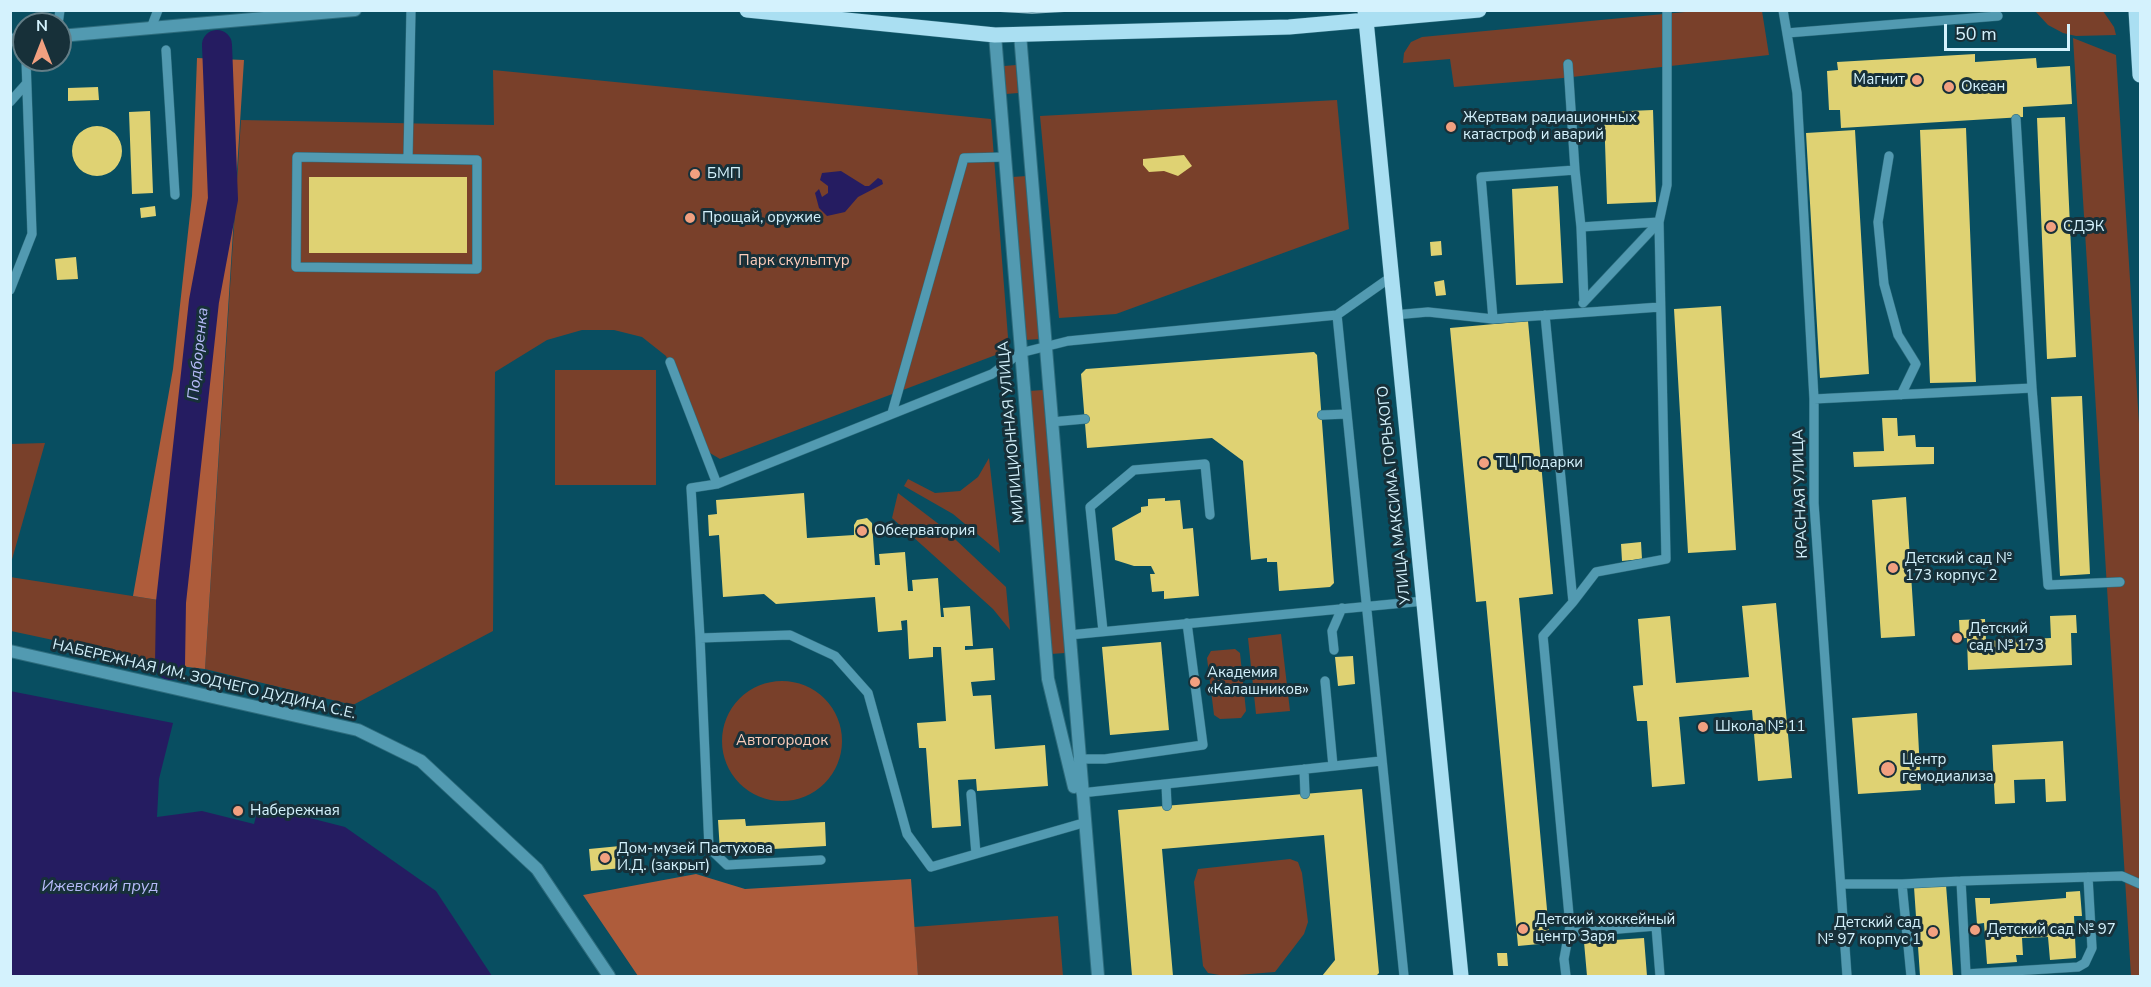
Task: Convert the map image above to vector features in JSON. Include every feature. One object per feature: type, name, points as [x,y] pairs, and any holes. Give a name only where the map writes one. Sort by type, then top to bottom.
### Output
[{"type":"main road","points":[[747,10],[995,35],[1289,27],[1366,16],[1479,10]]},
{"type":"main road","points":[[2136,10],[2140,75]]},
{"type":"main road","name":"УЛИЦА МАКСИМА ГОРЬКОГО","points":[[1366,16],[1461,976]]},
{"type":"street","points":[[72,35],[352,11]]},
{"type":"street","name":"МИЛИЦИОННАЯ УЛИЦА","points":[[1020,34],[1044,346],[1049,364],[1051,422],[1083,823],[1098,976]]},
{"type":"street","name":"МИЛИЦИОННАЯ УЛИЦА","points":[[995,35],[1048,679],[1083,823]]},
{"type":"street","name":"НАБЕРЕЖНАЯ ИМ. ЗОДЧЕГО ДУДИНА С.Е.","points":[[10,651],[358,730],[421,761],[537,869],[609,976]]},
{"type":"lane","points":[[151,28],[158,10]]},
{"type":"lane","points":[[408,158],[411,10]]},
{"type":"lane","points":[[1566,976],[1564,959],[1569,933],[1543,636],[1596,573],[1666,559],[1659,222],[1667,185],[1667,10]]},
{"type":"lane","name":"КРАСНАЯ УЛИЦА","points":[[1783,10],[1797,93],[1814,399],[1815,504],[1847,976]]},
{"type":"lane","points":[[1938,10],[1938,21]]},
{"type":"lane","points":[[1786,33],[1998,16]]},
{"type":"lane","points":[[166,50],[175,195]]},
{"type":"lane","points":[[1568,64],[1581,227],[1584,302]]},
{"type":"lane","points":[[10,290],[32,234],[26,72]]},
{"type":"lane","points":[[10,102],[26,84]]},
{"type":"lane","points":[[2016,119],[2032,388],[2048,585],[2120,582]]},
{"type":"lane","points":[[1888,156],[1878,222],[1884,284],[1898,335],[1916,364],[1902,395]]},
{"type":"lane","points":[[297,157],[408,158],[477,160],[477,269],[296,267],[297,157]]},
{"type":"lane","points":[[892,413],[964,158],[1005,157]]},
{"type":"lane","points":[[1493,319],[1480,177],[1575,170]]},
{"type":"lane","points":[[1581,227],[1659,222]]},
{"type":"lane","points":[[1575,313],[1659,222]]},
{"type":"lane","points":[[821,860],[727,865],[709,848],[691,488],[717,484],[992,374],[1020,352],[1068,341],[1337,315],[1391,277]]},
{"type":"lane","points":[[1394,315],[1428,312],[1493,319],[1660,307]]},
{"type":"lane","points":[[1337,315],[1404,976]]},
{"type":"lane","points":[[1545,315],[1573,602]]},
{"type":"lane","points":[[670,362],[717,484]]},
{"type":"lane","points":[[1814,399],[2032,388]]},
{"type":"lane","points":[[1322,415],[1347,414]]},
{"type":"lane","points":[[1051,422],[1084,419]]},
{"type":"lane","points":[[1103,631],[1090,507],[1134,470],[1205,464],[1210,515]]},
{"type":"lane","points":[[1069,635],[1424,601]]},
{"type":"lane","points":[[1334,650],[1332,631],[1342,608]]},
{"type":"lane","points":[[1078,759],[1105,759],[1203,745],[1187,623]]},
{"type":"lane","points":[[700,638],[790,635],[835,656],[868,693],[907,834],[931,867],[1083,823]]},
{"type":"lane","points":[[1325,681],[1333,766]]},
{"type":"lane","points":[[1081,793],[1381,761]]},
{"type":"lane","points":[[1304,769],[1305,794]]},
{"type":"lane","points":[[1166,784],[1167,806]]},
{"type":"lane","points":[[970,794],[976,854]]},
{"type":"lane","points":[[1841,884],[2122,876],[2140,884]]},
{"type":"lane","points":[[1961,881],[1966,974],[2078,967],[2085,963],[2092,948],[2088,877]]},
{"type":"lane","points":[[1902,884],[1911,976]]},
{"type":"lane","points":[[1569,933],[1656,926],[1660,976]]},
{"type":"green space","points":[[1706,10],[1762,11],[1769,55],[1563,78],[1454,87],[1450,59],[1403,63],[1404,53],[1411,42],[1422,37]]},
{"type":"green space","points":[[2035,11],[2103,11],[2114,27],[2116,35],[2076,36],[2063,33],[2048,25]]},
{"type":"green space","points":[[2073,38],[2116,55],[2140,440],[2140,976],[2131,976]]},
{"type":"green space","points":[[1016,65],[1018,93],[1006,94],[1004,66]]},
{"type":"green space","name":"Парк скульптур","points":[[493,70],[991,119],[1009,350],[720,459],[705,450],[666,356],[642,337],[614,330],[582,330],[547,340],[495,372],[493,631],[353,705],[205,669],[241,120],[494,125]]},
{"type":"green space","points":[[1337,100],[1349,229],[1116,314],[1059,318],[1040,116]]},
{"type":"green space","points":[[1027,176],[1040,339],[1025,340],[1012,177]]},
{"type":"green space","points":[[555,370],[656,370],[656,485],[555,485]]},
{"type":"green space","points":[[1043,390],[1065,653],[1051,654],[1029,391]]},
{"type":"green space","points":[[45,443],[11,563],[11,444]]},
{"type":"green space","points":[[989,458],[1000,553],[953,514],[904,486],[908,479],[935,493],[960,491],[978,477]]},
{"type":"green space","points":[[898,493],[940,525],[1006,587],[1010,630],[993,609],[892,518]]},
{"type":"green space","points":[[10,577],[171,602],[170,665],[11,631]]},
{"type":"green space","points":[[1281,634],[1290,711],[1256,714],[1248,638]]},
{"type":"green space","points":[[1235,649],[1240,653],[1246,711],[1241,718],[1220,719],[1214,715],[1207,658],[1211,651]]},
{"type":"green space","name":"Автогородок","points":[[782,681],[805,685],[825,698],[838,718],[842,741],[838,764],[825,784],[805,797],[782,801],[759,797],[739,784],[726,764],[722,741],[726,718],[739,698],[759,685]]},
{"type":"green space","points":[[1290,859],[1298,862],[1302,873],[1308,922],[1304,934],[1275,972],[1225,976],[1208,973],[1203,966],[1194,882],[1198,869]]},
{"type":"green space","points":[[1058,916],[1063,976],[918,976],[914,927]]},
{"type":"shaded area","points":[[197,58],[244,60],[205,669],[170,665],[171,602],[133,596],[173,369],[192,196]]},
{"type":"shaded area","points":[[696,874],[745,889],[911,879],[918,976],[638,976],[583,895]]},
{"type":"water","points":[[841,171],[865,186],[869,186],[878,178],[883,184],[858,197],[845,212],[827,216],[819,208],[815,193],[819,189],[822,197],[828,193],[828,186],[820,180],[822,173]]},
{"type":"water","name":"Ижевский пруд","points":[[10,691],[173,723],[159,779],[157,817],[202,811],[254,824],[259,805],[345,827],[436,891],[492,976],[11,976]]},
{"type":"building","name":"Океан","points":[[1975,54],[1975,62],[2036,58],[2037,68],[2070,66],[2072,104],[2023,107],[2023,117],[1841,128],[1840,110],[1829,110],[1827,71],[1838,70],[1837,62]]},
{"type":"building","points":[[98,87],[99,100],[68,101],[68,88]]},
{"type":"building","points":[[1653,110],[1656,202],[1607,204],[1604,112]]},
{"type":"building","points":[[150,111],[153,193],[132,194],[129,112]]},
{"type":"building","points":[[2065,117],[2076,357],[2047,359],[2037,118]]},
{"type":"building","points":[[97,126],[106,128],[117,137],[122,151],[120,160],[111,171],[97,176],[88,174],[77,165],[72,151],[74,142],[83,131]]},
{"type":"building","points":[[1966,128],[1976,382],[1930,383],[1920,130]]},
{"type":"building","points":[[1855,130],[1869,374],[1820,378],[1806,133]]},
{"type":"building","points":[[1184,155],[1192,166],[1178,176],[1164,171],[1149,172],[1143,165],[1143,159]]},
{"type":"building","points":[[309,177],[467,177],[467,253],[309,253]]},
{"type":"building","points":[[1558,186],[1563,283],[1516,285],[1512,189]]},
{"type":"building","points":[[155,206],[156,216],[141,218],[140,208]]},
{"type":"building","points":[[1441,241],[1442,255],[1431,256],[1430,242]]},
{"type":"building","points":[[76,257],[78,279],[57,280],[55,259]]},
{"type":"building","points":[[1444,280],[1446,295],[1436,296],[1434,282]]},
{"type":"building","points":[[1721,306],[1736,550],[1688,553],[1674,309]]},
{"type":"building","points":[[1528,321],[1553,594],[1519,598],[1550,943],[1518,946],[1486,601],[1476,602],[1450,328]]},
{"type":"building","points":[[1314,352],[1317,355],[1334,583],[1330,587],[1279,591],[1277,562],[1267,562],[1267,558],[1251,560],[1243,461],[1212,438],[1087,448],[1081,374],[1086,369]]},
{"type":"building","points":[[2082,396],[2090,574],[2060,576],[2051,397]]},
{"type":"building","points":[[1882,418],[1897,418],[1898,436],[1915,435],[1916,447],[1934,447],[1934,464],[1854,467],[1853,452],[1884,451]]},
{"type":"building","points":[[804,493],[807,538],[854,535],[854,525],[857,520],[867,518],[872,523],[875,565],[880,565],[879,554],[905,552],[908,591],[913,591],[912,580],[938,578],[941,617],[944,617],[943,608],[970,606],[973,646],[965,646],[965,650],[993,648],[995,680],[971,682],[973,696],[991,695],[995,749],[1045,745],[1048,786],[977,791],[976,779],[958,780],[961,826],[932,828],[926,748],[919,748],[917,723],[946,721],[941,647],[933,647],[933,657],[909,659],[907,620],[901,621],[902,630],[878,632],[875,597],[776,604],[764,594],[723,597],[719,535],[709,536],[708,515],[717,514],[716,500]]},
{"type":"building","name":"Детский сад № 173 корпус 2","points":[[1906,497],[1915,636],[1881,638],[1872,500]]},
{"type":"building","points":[[1165,498],[1165,501],[1180,500],[1183,529],[1193,528],[1199,596],[1164,599],[1164,591],[1152,592],[1150,574],[1155,574],[1151,566],[1134,566],[1115,560],[1112,528],[1141,512],[1141,507],[1148,506],[1148,499]]},
{"type":"building","points":[[1641,542],[1642,559],[1622,561],[1621,544]]},
{"type":"building","points":[[1776,603],[1792,778],[1758,781],[1752,710],[1679,717],[1685,784],[1652,787],[1647,721],[1637,721],[1633,686],[1643,685],[1638,619],[1670,616],[1676,683],[1749,677],[1742,606]]},
{"type":"building","points":[[2076,615],[2077,633],[2071,633],[2072,665],[1968,670],[1967,638],[1960,638],[1959,620],[1985,619],[1986,641],[2051,638],[2050,616]]},
{"type":"building","points":[[1161,642],[1169,730],[1110,735],[1102,647]]},
{"type":"building","points":[[1353,656],[1355,684],[1338,686],[1335,657]]},
{"type":"building","name":"Центр гемодиализа","points":[[1917,713],[1921,790],[1858,794],[1852,718]]},
{"type":"building","points":[[2063,741],[2066,801],[2046,802],[2045,779],[2014,780],[2015,803],[1995,804],[1992,745]]},
{"type":"building","points":[[1362,789],[1379,973],[1376,976],[1322,976],[1335,960],[1324,835],[1162,849],[1173,976],[1132,976],[1118,810]]},
{"type":"building","points":[[745,819],[746,826],[825,822],[826,846],[720,852],[718,820]]},
{"type":"building","name":"Дом-музей Пастухова И.Д. (закрыт)","points":[[620,846],[622,868],[591,871],[589,849]]},
{"type":"building","name":"Детский сад № 97 корпус 1","points":[[1946,885],[1953,976],[1920,976],[1914,887]]},
{"type":"building","points":[[2080,891],[2082,916],[2074,916],[2076,958],[2050,960],[2048,937],[2022,938],[2023,955],[2016,955],[2017,962],[1987,964],[1984,923],[1977,924],[1975,898],[1990,898],[1990,904],[2066,898],[2066,892]]},
{"type":"building","points":[[1644,938],[1647,976],[1587,976],[1584,942]]},
{"type":"building","points":[[1497,953],[1507,953],[1508,966],[1498,966]]},
{"type":"waterway","name":"Подборенка","points":[[170,665],[171,602],[204,301],[223,199],[217,45]]},
{"type":"tram line","points":[[978,10],[1032,13],[1087,10]]},
{"type":"place","name":"Магнит","points":[[1917,80]]},
{"type":"place","name":"Океан","points":[[1949,87]]},
{"type":"place","name":"Жертвам радиационных катастроф и аварий","points":[[1451,127]]},
{"type":"place","name":"БМП","points":[[695,174]]},
{"type":"place","name":"Прощай, оружие","points":[[690,218]]},
{"type":"place","name":"СДЭК","points":[[2051,227]]},
{"type":"place","name":"ТЦ Подарки","points":[[1484,463]]},
{"type":"place","name":"Обсерватория","points":[[862,531]]},
{"type":"place","name":"Детский сад № 173 корпус 2","points":[[1893,568]]},
{"type":"place","name":"Детский сад № 173","points":[[1957,638]]},
{"type":"place","name":"Академия «Калашников»","points":[[1195,682]]},
{"type":"place","name":"Школа № 11","points":[[1703,727]]},
{"type":"place","name":"Центр гемодиализа","points":[[1888,769]]},
{"type":"place","name":"Набережная","points":[[238,811]]},
{"type":"place","name":"Дом-музей Пастухова И.Д. (закрыт)","points":[[605,858]]},
{"type":"place","name":"Детский хоккейный центр Заря","points":[[1523,929]]},
{"type":"place","name":"Детский сад № 97","points":[[1975,930]]},
{"type":"place","name":"Детский сад № 97 корпус 1","points":[[1933,932]]}]
